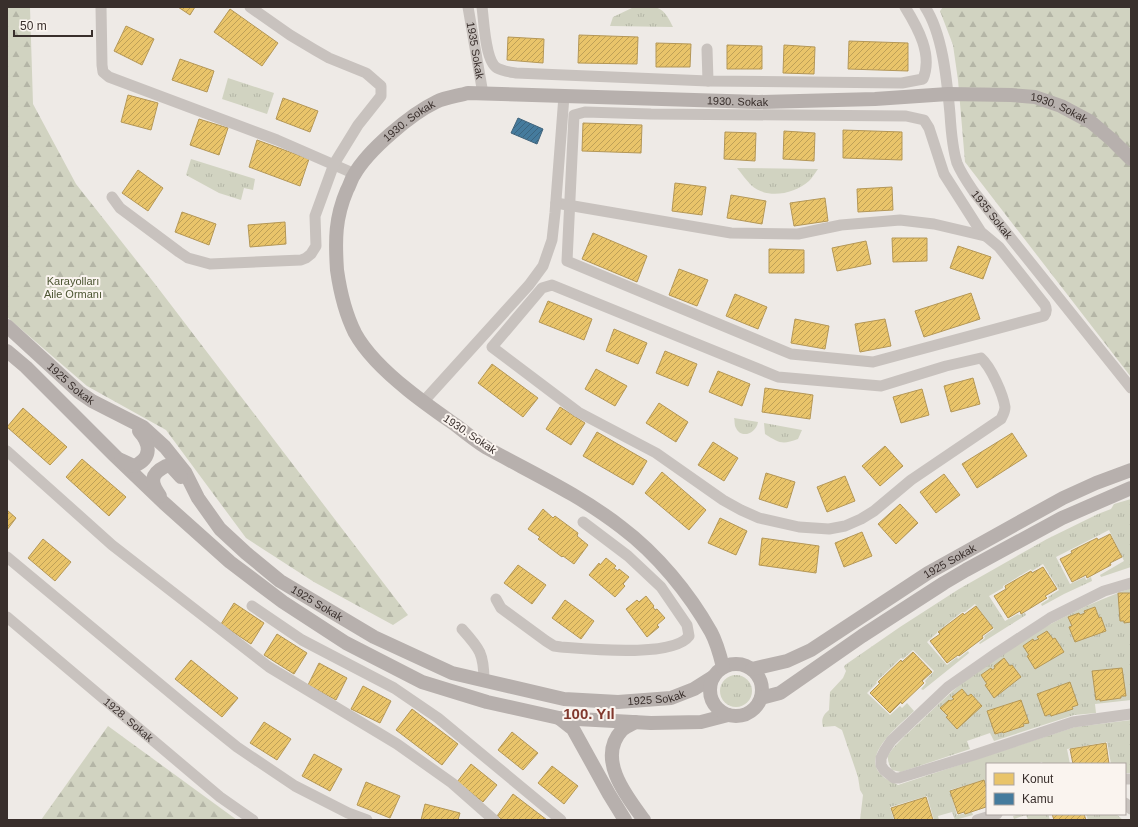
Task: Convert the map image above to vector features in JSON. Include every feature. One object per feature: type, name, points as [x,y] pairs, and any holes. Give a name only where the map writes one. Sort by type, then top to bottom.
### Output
[{"type":"main road","name":"1930. Sokak","points":[[718,672],[719,653],[712,633],[694,605],[670,573],[641,543],[622,527],[580,499],[484,446],[423,402],[395,380],[370,354],[356,334],[346,311],[339,281],[336,250],[336,225],[343,199],[354,174],[365,160],[384,139],[408,118],[437,101],[468,93],[759,102],[948,94],[1035,97],[1061,106],[1091,122],[1131,159]]},
{"type":"main road","name":"1925 Sokak","points":[[7,326],[79,392],[92,401],[143,428],[165,447],[185,472],[198,498],[220,529],[246,553],[280,581],[374,637],[452,673],[564,699],[618,702],[671,698],[694,689],[718,672]]},
{"type":"main road","name":"1925 Sokak","points":[[7,351],[26,367],[164,503],[230,562],[282,602],[346,643],[422,682],[487,702],[559,718],[635,722],[701,722],[728,715]]},
{"type":"main road","points":[[114,455],[134,466],[143,461],[149,449],[144,436],[115,413]]},
{"type":"main road","points":[[164,503],[155,489],[153,477],[156,472],[166,466],[172,466],[198,498]]},
{"type":"main road","name":"1925 Sokak","points":[[752,669],[787,661],[811,650],[928,574],[973,548],[1063,498],[1096,483],[1131,470]]},
{"type":"main road","name":"1925 Sokak","points":[[761,698],[780,693],[862,636],[966,570],[1062,518],[1131,488]]},
{"type":"main road","points":[[730,664],[738,664],[752,669],[761,682],[761,698],[757,705],[752,711],[744,715],[728,715],[721,712],[711,699],[710,692],[710,684],[718,672],[730,664]]},
{"type":"main road","name":"1925 Sokak","points":[[559,718],[573,729],[625,820]]},
{"type":"main road","name":"1925 Sokak","points":[[635,722],[623,730],[615,740],[611,753],[613,768],[618,781],[644,820]]},
{"type":"street","points":[[101,7],[102,65],[103,72],[109,77],[277,140],[354,174]]},
{"type":"street","points":[[112,198],[120,208],[155,235],[188,258],[198,262],[210,264],[301,260],[311,254],[316,246],[315,216],[334,164],[358,125],[381,96],[381,86],[366,73],[329,58],[250,7]]},
{"type":"street","name":"1935 Sokak","points":[[468,7],[483,94]]},
{"type":"street","points":[[482,7],[487,44],[492,62],[497,68],[516,74],[708,81],[902,83],[923,79],[926,71],[926,52],[912,18],[905,7]]},
{"type":"street","name":"1935 Sokak","points":[[925,7],[936,29],[948,94],[953,146],[958,164],[966,180],[1131,388]]},
{"type":"street","points":[[707,49],[708,81]]},
{"type":"street","points":[[423,402],[529,285],[543,266],[552,240],[564,96]]},
{"type":"street","points":[[585,112],[906,116],[924,120],[929,128],[944,174],[985,236],[999,247],[1045,305],[1047,310],[1044,316],[873,362],[791,354],[567,261],[569,205],[574,115],[585,112]]},
{"type":"street","points":[[556,203],[731,233],[798,234],[841,225],[900,220],[934,224],[985,236]]},
{"type":"street","points":[[482,338],[492,347],[578,412],[656,453],[723,500],[759,518],[799,528],[829,529],[845,526],[861,519],[874,511],[911,480],[1001,419],[1005,407],[1001,393],[987,363],[981,358],[946,366],[881,386],[778,377],[552,285],[542,288],[492,347]]},
{"type":"street","points":[[7,451],[112,545],[269,667],[397,744],[452,783],[494,820]]},
{"type":"street","points":[[496,599],[501,608],[554,646],[628,651],[661,647],[687,639],[689,636],[687,625],[661,587],[628,556],[583,522]]},
{"type":"street","points":[[628,556],[641,543]]},
{"type":"street","points":[[7,557],[191,710],[237,746],[294,786],[348,813],[367,820]]},
{"type":"street","points":[[1131,583],[1104,591],[1050,618],[948,687],[891,742],[883,753],[881,765],[884,770],[894,778],[899,778],[1073,722],[1131,714]]},
{"type":"street","points":[[252,606],[302,640],[394,688],[438,718],[560,820]]},
{"type":"street","name":"1928. Sokak","points":[[7,617],[220,797],[253,820]]},
{"type":"street","points":[[462,629],[482,653],[484,663],[484,681]]},
{"type":"street","points":[[977,820],[994,815]]},
{"type":"green space","name":"Karayolları Aile Ormanı","points":[[7,7],[30,7],[33,104],[76,184],[155,284],[408,615],[393,625],[314,582],[246,538],[166,430],[87,386],[7,317]]},
{"type":"green space","points":[[634,7],[658,8],[666,14],[673,27],[610,26],[613,17]]},
{"type":"green space","points":[[943,7],[1131,7],[1131,377],[965,162],[958,80],[953,45],[940,11]]},
{"type":"green space","points":[[228,78],[274,93],[267,114],[222,99]]},
{"type":"green space","points":[[191,159],[255,179],[253,190],[244,188],[241,200],[219,193],[186,175]]},
{"type":"green space","points":[[737,168],[818,169],[810,180],[803,186],[788,192],[772,194],[757,190]]},
{"type":"green space","points":[[734,418],[758,422],[757,426],[748,434],[741,433],[736,428]]},
{"type":"green space","points":[[764,423],[802,430],[798,439],[788,442],[781,442],[765,434]]},
{"type":"green space","points":[[1131,499],[1131,567],[1101,577],[1100,575],[1124,561],[1109,530],[1056,557],[1070,584],[1085,577],[1086,580],[1091,577],[1092,581],[1042,606],[1041,604],[1049,599],[1048,597],[1059,590],[1043,564],[1032,571],[1031,569],[989,596],[1005,621],[1018,614],[1025,613],[1026,615],[980,644],[979,643],[985,638],[984,636],[994,629],[975,604],[965,612],[962,612],[927,642],[947,665],[968,651],[969,653],[923,690],[921,689],[926,683],[925,681],[934,671],[913,650],[903,659],[901,658],[876,682],[877,683],[867,693],[890,715],[900,706],[902,708],[907,703],[914,711],[887,738],[876,755],[875,763],[880,774],[898,785],[1075,727],[1131,720],[1131,773],[1126,773],[1126,763],[1111,763],[1107,742],[1067,749],[1070,763],[986,763],[986,785],[984,780],[950,790],[957,815],[972,812],[973,815],[955,820],[952,812],[938,816],[939,820],[934,820],[927,796],[890,807],[894,820],[860,820],[863,795],[860,790],[858,777],[842,730],[835,726],[823,727],[822,724],[823,717],[829,710],[830,692],[843,678],[846,671],[844,667],[845,665],[959,589],[1047,539],[1111,509],[1114,504]]},
{"type":"green space","points":[[1131,588],[1131,700],[1095,704],[1096,713],[1074,715],[994,741],[990,733],[967,741],[970,749],[901,772],[892,770],[888,756],[893,748],[947,696],[976,672],[1012,646],[1050,624],[1090,604]]},
{"type":"green space","points":[[733,675],[739,675],[749,682],[752,691],[751,697],[745,704],[739,707],[733,707],[723,700],[720,694],[720,688],[727,678]]},
{"type":"green space","points":[[108,726],[237,820],[41,820]]},
{"type":"green space","points":[[1016,815],[1026,815],[1014,819],[1013,816]]},
{"type":"green space","points":[[1026,815],[1048,815],[1050,820],[1028,820]]},
{"type":"green space","points":[[1086,815],[1117,815],[1123,820],[1088,820]]},
{"type":"building: Konut","points":[[178,7],[195,7],[190,15]]},
{"type":"building: Konut","points":[[230,9],[278,43],[262,66],[214,32]]},
{"type":"building: Konut","points":[[126,26],[154,39],[142,65],[114,51]]},
{"type":"building: Konut","points":[[579,35],[638,37],[637,64],[578,63]]},
{"type":"building: Konut","points":[[508,37],[544,39],[543,63],[507,60]]},
{"type":"building: Konut","points":[[849,41],[908,43],[908,71],[848,69]]},
{"type":"building: Konut","points":[[656,43],[691,44],[690,67],[656,67]]},
{"type":"building: Konut","points":[[727,45],[762,46],[762,69],[727,69]]},
{"type":"building: Konut","points":[[784,45],[815,47],[814,74],[783,73]]},
{"type":"building: Konut","points":[[180,59],[214,71],[207,92],[172,80]]},
{"type":"building: Konut","points":[[128,95],[158,103],[151,130],[121,122]]},
{"type":"building: Konut","points":[[283,98],[318,111],[310,132],[276,119]]},
{"type":"building: Konut","points":[[199,119],[228,128],[219,155],[190,145]]},
{"type":"building: Konut","points":[[583,123],[642,125],[641,153],[582,151]]},
{"type":"building: Konut","points":[[843,130],[902,132],[902,160],[843,158]]},
{"type":"building: Konut","points":[[784,131],[815,133],[814,161],[783,159]]},
{"type":"building: Konut","points":[[725,132],[756,133],[755,161],[724,159]]},
{"type":"building: Konut","points":[[257,140],[309,159],[300,186],[249,167]]},
{"type":"building: Konut","points":[[138,170],[163,188],[148,211],[122,193]]},
{"type":"building: Konut","points":[[675,183],[706,187],[702,215],[672,211]]},
{"type":"building: Konut","points":[[892,187],[893,210],[858,212],[857,189]]},
{"type":"building: Konut","points":[[731,195],[766,201],[762,224],[727,218]]},
{"type":"building: Konut","points":[[825,198],[828,221],[794,226],[790,203]]},
{"type":"building: Konut","points":[[182,212],[216,224],[209,245],[175,232]]},
{"type":"building: Konut","points":[[285,222],[286,244],[250,247],[248,225]]},
{"type":"building: Konut","points":[[593,233],[647,256],[637,282],[582,259]]},
{"type":"building: Konut","points":[[892,238],[927,238],[927,261],[893,262]]},
{"type":"building: Konut","points":[[866,241],[871,264],[837,271],[832,248]]},
{"type":"building: Konut","points":[[958,246],[991,257],[983,279],[950,268]]},
{"type":"building: Konut","points":[[769,249],[804,250],[804,273],[769,273]]},
{"type":"building: Konut","points":[[679,269],[708,280],[697,306],[669,295]]},
{"type":"building: Konut","points":[[971,293],[980,319],[924,337],[915,311]]},
{"type":"building: Konut","points":[[735,294],[767,307],[758,329],[726,316]]},
{"type":"building: Konut","points":[[548,301],[592,319],[584,340],[539,322]]},
{"type":"building: Konut","points":[[795,319],[829,326],[825,349],[791,343]]},
{"type":"building: Konut","points":[[885,319],[891,346],[860,352],[855,324]]},
{"type":"building: Konut","points":[[614,329],[647,343],[638,364],[606,351]]},
{"type":"building: Konut","points":[[665,351],[697,364],[688,386],[656,373]]},
{"type":"building: Konut","points":[[492,364],[538,398],[523,417],[478,383]]},
{"type":"building: Konut","points":[[596,369],[627,386],[615,406],[585,389]]},
{"type":"building: Konut","points":[[718,371],[750,384],[742,406],[709,392]]},
{"type":"building: Konut","points":[[973,378],[980,404],[951,412],[944,386]]},
{"type":"building: Konut","points":[[765,388],[813,395],[810,419],[762,412]]},
{"type":"building: Konut","points":[[922,389],[929,415],[901,423],[893,397]]},
{"type":"building: Konut","points":[[659,403],[688,422],[676,442],[646,423]]},
{"type":"building: Konut","points":[[560,407],[585,423],[571,445],[546,429]]},
{"type":"building: Konut","points":[[23,408],[67,447],[50,465],[7,427]]},
{"type":"building: Konut","points":[[597,432],[647,461],[633,485],[583,456]]},
{"type":"building: Konut","points":[[1012,433],[1027,456],[977,488],[962,464]]},
{"type":"building: Konut","points":[[713,442],[738,458],[724,481],[698,465]]},
{"type":"building: Konut","points":[[885,446],[903,466],[880,486],[862,466]]},
{"type":"building: Konut","points":[[82,459],[126,497],[109,516],[66,477]]},
{"type":"building: Konut","points":[[662,472],[706,510],[689,530],[645,493]]},
{"type":"building: Konut","points":[[766,473],[795,482],[787,508],[759,499]]},
{"type":"building: Konut","points":[[944,474],[960,495],[936,513],[920,492]]},
{"type":"building: Konut","points":[[845,476],[855,501],[827,512],[817,487]]},
{"type":"building: Konut","points":[[900,504],[918,523],[896,544],[878,524]]},
{"type":"building: Konut","points":[[543,509],[553,518],[555,516],[578,533],[577,536],[588,545],[574,564],[538,539],[540,537],[528,529]]},
{"type":"building: Konut","points":[[7,510],[16,518],[7,530]]},
{"type":"building: Konut","points":[[720,518],[747,531],[736,555],[708,543]]},
{"type":"building: Konut","points":[[862,532],[872,556],[844,567],[835,543]]},
{"type":"building: Konut","points":[[1110,534],[1122,557],[1110,563],[1111,565],[1087,578],[1086,575],[1072,582],[1060,559],[1072,553],[1071,551],[1097,538],[1098,540]]},
{"type":"building: Konut","points":[[762,538],[819,546],[816,573],[759,565]]},
{"type":"building: Konut","points":[[43,539],[71,562],[55,581],[28,558]]},
{"type":"building: Konut","points":[[606,558],[616,566],[614,568],[618,571],[619,569],[629,577],[623,584],[625,586],[615,597],[589,575],[599,563],[600,565]]},
{"type":"building: Konut","points":[[518,565],[546,585],[532,604],[504,583]]},
{"type":"building: Konut","points":[[1043,567],[1057,589],[1045,596],[1047,598],[1021,614],[1020,611],[1008,618],[994,596],[1006,589],[1005,586],[1031,571],[1032,573]]},
{"type":"building: Konut","points":[[1118,593],[1131,593],[1131,622],[1124,623],[1124,621],[1120,621]]},
{"type":"building: Konut","points":[[646,596],[654,606],[653,607],[655,610],[657,609],[665,618],[657,625],[659,627],[647,637],[626,609],[637,600],[639,602]]},
{"type":"building: Konut","points":[[565,600],[594,621],[581,639],[552,618]]},
{"type":"building: Konut","points":[[234,603],[264,623],[251,644],[221,624]]},
{"type":"building: Konut","points":[[976,606],[993,628],[982,636],[983,638],[947,663],[930,641],[940,634],[938,632],[963,613],[964,615]]},
{"type":"building: Konut","points":[[1095,607],[1099,618],[1101,617],[1106,631],[1075,642],[1069,627],[1072,626],[1068,617],[1079,613],[1080,615],[1085,613],[1084,611]]},
{"type":"building: Konut","points":[[1047,631],[1053,639],[1055,638],[1064,652],[1035,669],[1023,646],[1033,639],[1034,641],[1039,639],[1037,637]]},
{"type":"building: Konut","points":[[277,634],[307,653],[294,674],[264,655]]},
{"type":"building: Konut","points":[[913,652],[932,672],[922,681],[924,683],[890,713],[870,693],[880,683],[878,682],[901,660],[902,662]]},
{"type":"building: Konut","points":[[1004,658],[1010,666],[1012,665],[1021,677],[994,698],[985,685],[987,684],[981,675],[991,668],[992,670],[995,668],[994,666]]},
{"type":"building: Konut","points":[[191,660],[238,698],[222,717],[175,679]]},
{"type":"building: Konut","points":[[319,663],[347,678],[336,700],[308,685]]},
{"type":"building: Konut","points":[[1122,668],[1126,696],[1100,701],[1100,699],[1096,700],[1092,671]]},
{"type":"building: Konut","points":[[1070,682],[1078,705],[1072,707],[1073,709],[1051,716],[1050,714],[1045,716],[1037,694]]},
{"type":"building: Konut","points":[[363,686],[391,701],[380,723],[351,709]]},
{"type":"building: Konut","points":[[962,689],[968,696],[971,694],[982,706],[957,729],[940,708],[949,700],[954,699],[952,697]]},
{"type":"building: Konut","points":[[1021,700],[1029,723],[1023,724],[1024,726],[1003,733],[995,734],[987,711]]},
{"type":"building: Konut","points":[[412,709],[458,744],[442,765],[396,730]]},
{"type":"building: Konut","points":[[264,722],[291,739],[277,760],[250,743]]},
{"type":"building: Konut","points":[[512,732],[538,753],[523,770],[498,750]]},
{"type":"building: Konut","points":[[1106,743],[1109,763],[1073,763],[1070,749]]},
{"type":"building: Konut","points":[[314,754],[342,769],[330,791],[302,776]]},
{"type":"building: Konut","points":[[471,764],[497,785],[483,802],[457,782]]},
{"type":"building: Konut","points":[[552,766],[578,786],[564,804],[538,783]]},
{"type":"building: Konut","points":[[984,780],[986,787],[986,807],[965,814],[964,812],[958,814],[950,791]]},
{"type":"building: Konut","points":[[366,782],[400,796],[390,818],[357,805]]},
{"type":"building: Konut","points":[[513,794],[547,820],[503,820],[497,816]]},
{"type":"building: Konut","points":[[926,797],[933,820],[895,820],[891,808]]},
{"type":"building: Konut","points":[[425,804],[460,813],[458,820],[421,820]]},
{"type":"building: Konut","points":[[1052,815],[1084,815],[1086,820],[1054,820]]},
{"type":"building: Kamu","points":[[518,118],[543,129],[537,144],[511,133]]},
{"type":"district","name":"100. Yıl","points":[[589,714]]}]
